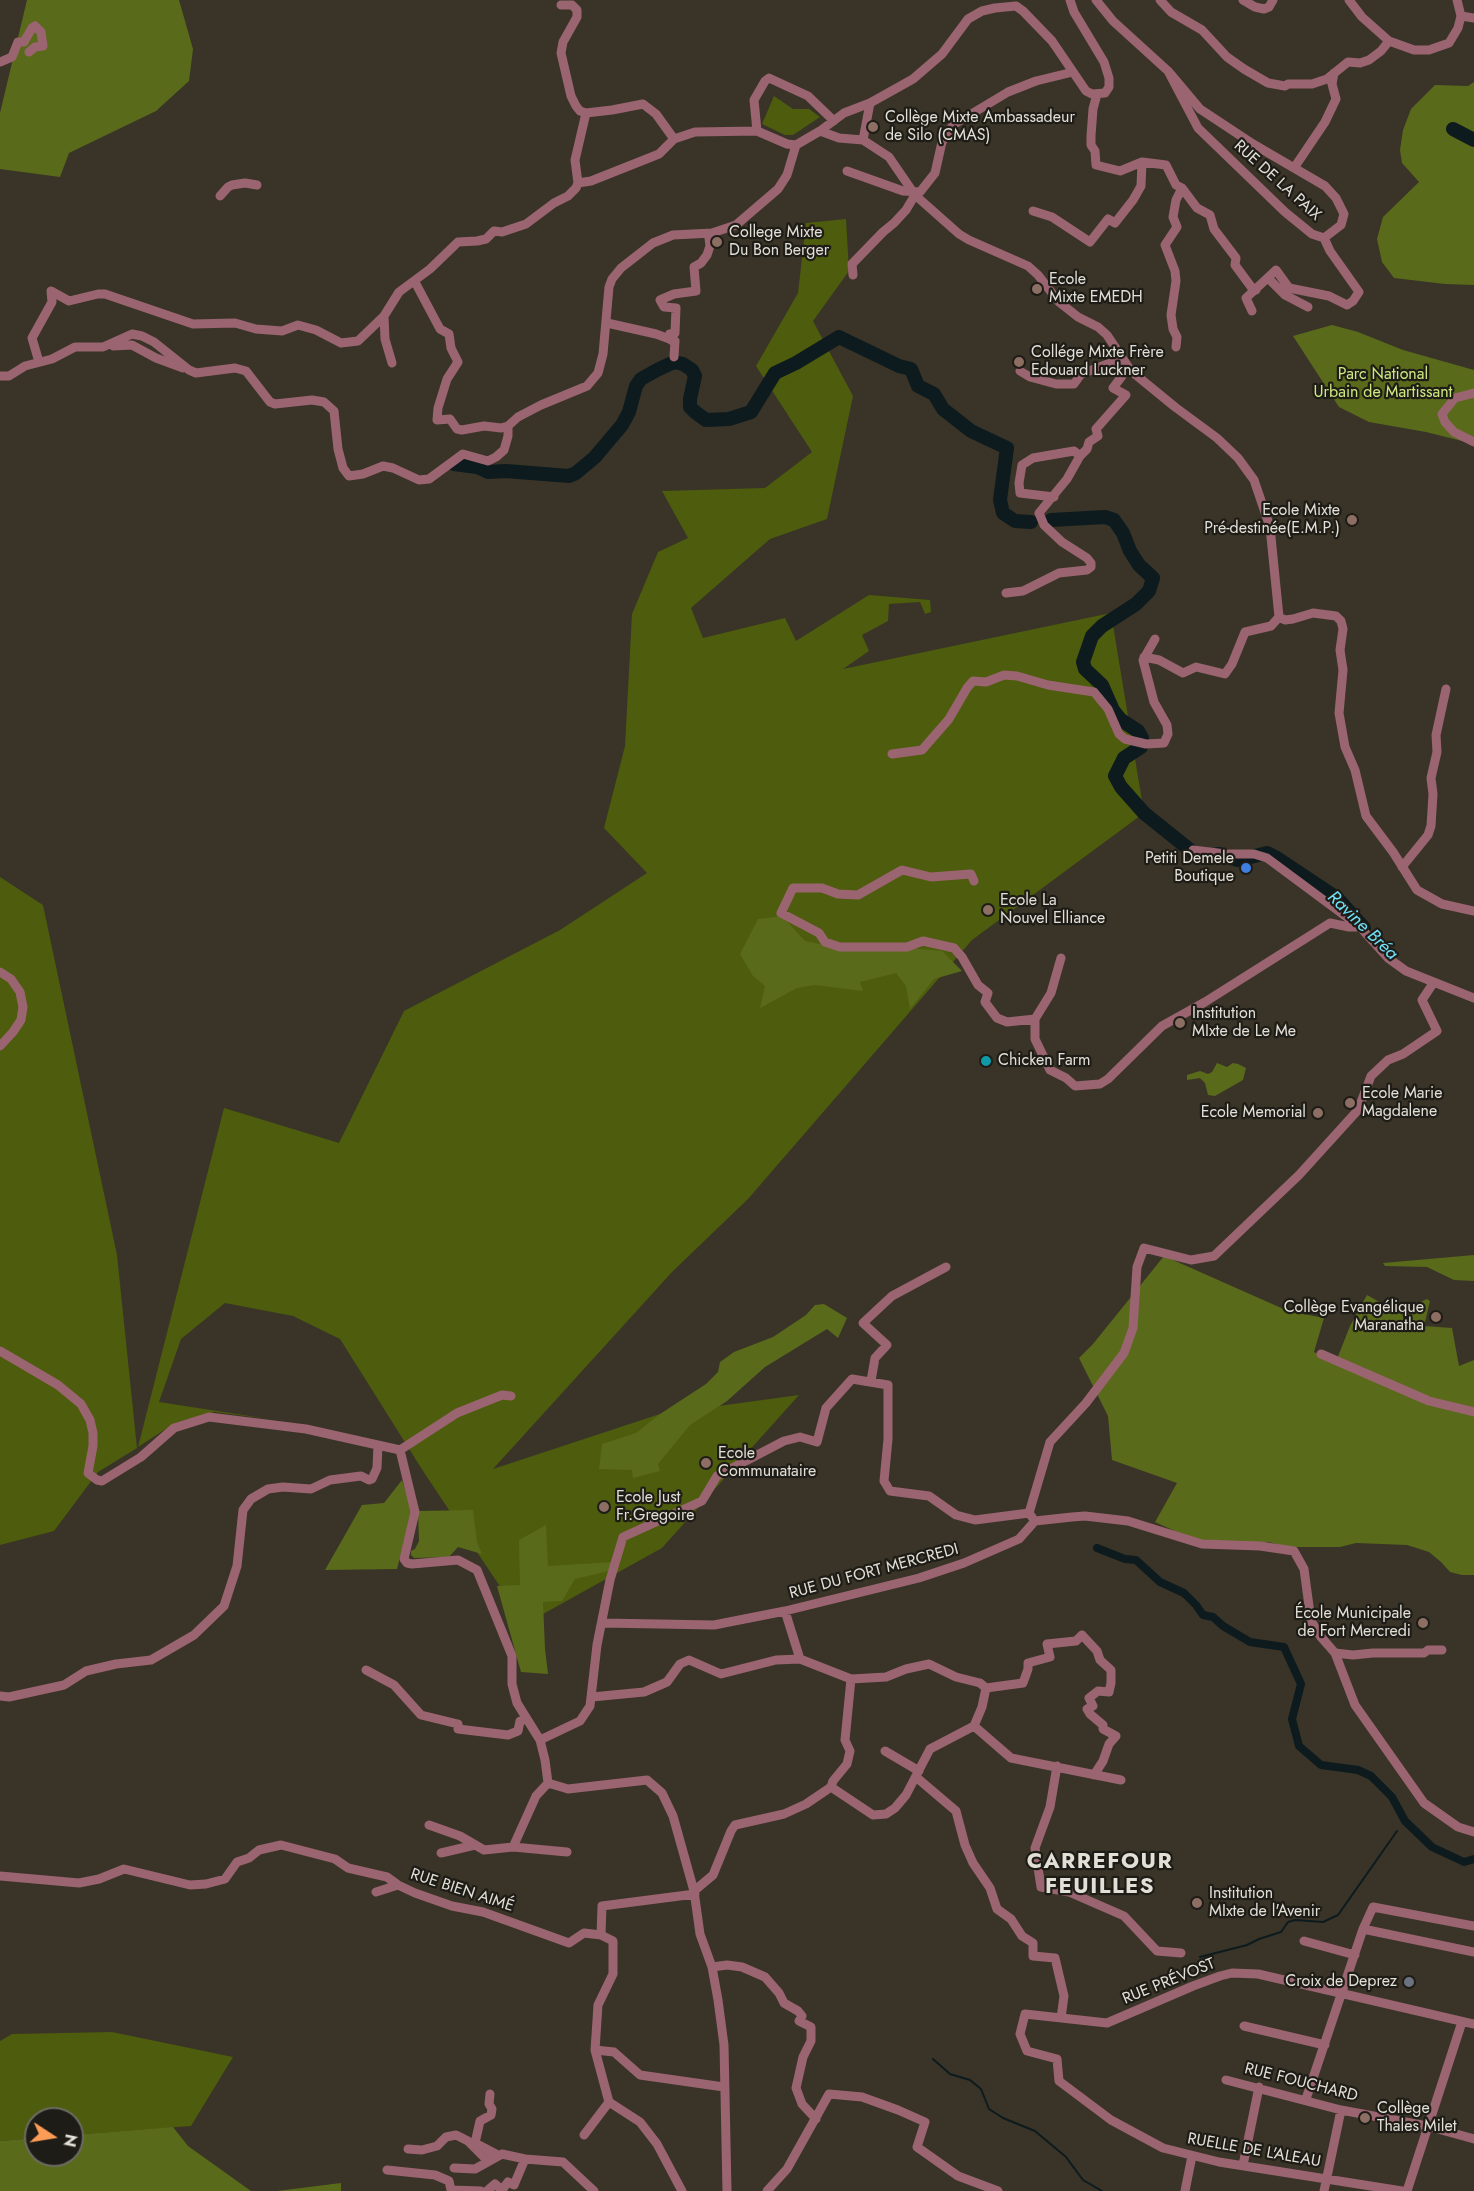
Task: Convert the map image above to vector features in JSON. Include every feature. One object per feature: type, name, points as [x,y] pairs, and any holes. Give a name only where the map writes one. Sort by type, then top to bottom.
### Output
[{"type":"street","points":[[39,362],[32,338],[52,302],[51,291],[69,302],[105,294],[193,324],[236,323],[256,329],[282,331],[298,325],[316,330],[341,343],[358,341],[384,316],[399,292],[415,282],[458,242],[486,239],[494,231],[502,232],[526,224],[554,203],[568,196],[578,183],[591,181],[659,154],[674,139],[695,132],[757,131],[787,144],[796,145],[834,122],[844,113],[870,103],[913,79],[942,54],[968,19],[982,11],[1018,3],[1037,24],[1086,91],[1097,94],[1105,93],[1109,87],[1109,78],[1104,62],[1074,12],[1070,0]]},
{"type":"street","name":"RUE DE LA PAIX","points":[[1096,0],[1113,21],[1137,40],[1168,71],[1200,109],[1244,139],[1325,186],[1336,198],[1344,214],[1341,225],[1324,238],[1312,234],[1285,212],[1198,128],[1168,71]]},
{"type":"street","points":[[1160,0],[1171,12],[1202,30],[1227,57],[1268,83],[1285,86],[1312,84],[1327,80],[1348,62],[1360,63],[1369,60],[1389,41]]},
{"type":"street","points":[[1244,0],[1255,7],[1264,9],[1269,7],[1273,0]]},
{"type":"street","points":[[1349,0],[1362,17],[1389,41],[1414,50],[1440,48],[1449,43],[1458,28],[1461,16],[1457,0]]},
{"type":"street","points":[[561,5],[572,5],[577,10],[578,17],[563,42],[561,53],[571,96],[576,106],[586,113],[644,104],[656,114],[674,139]]},
{"type":"street","points":[[1461,16],[1474,18]]},
{"type":"street","points":[[0,62],[12,57],[18,42],[24,42],[35,26],[41,32],[43,46],[35,47],[29,52]]},
{"type":"street","points":[[847,171],[889,187],[914,194],[920,192],[936,173],[942,142],[953,125],[1008,92],[1036,81],[1073,72]]},
{"type":"street","points":[[1294,168],[1325,122],[1336,99],[1332,84],[1334,72]]},
{"type":"street","points":[[757,131],[754,100],[769,78],[808,96],[834,122]]},
{"type":"street","points":[[1097,94],[1091,136],[1096,165],[1120,171],[1142,162],[1166,165],[1176,184],[1182,188],[1197,208],[1210,215],[1214,229],[1236,258],[1235,265],[1256,290]]},
{"type":"street","points":[[863,140],[870,103]]},
{"type":"street","points":[[578,183],[575,160],[586,113]]},
{"type":"street","points":[[820,131],[839,138],[863,140],[889,157],[914,194],[969,240],[1028,266],[1059,302],[1107,335],[1119,360],[1122,376],[1113,388],[1126,395],[1096,429],[1098,436],[1089,442],[1087,449],[1080,456],[1054,497],[1040,512],[1040,518],[1062,542],[1087,558],[1091,562],[1091,567],[1087,570],[1059,573],[1023,591],[1006,593]]},
{"type":"street","points":[[415,282],[440,329],[449,334],[451,348],[458,362],[447,379],[438,408],[437,420],[450,419],[458,429],[462,430],[483,426],[501,428],[508,426],[518,417],[541,405],[587,386],[598,373],[603,354],[609,287],[612,279],[631,259],[653,243],[673,235],[712,233],[736,225],[778,189],[787,175],[796,145]]},
{"type":"street","points":[[1033,211],[1052,218],[1090,242],[1108,219],[1114,223],[1133,200],[1141,186],[1142,162]]},
{"type":"street","points":[[220,196],[232,185],[245,183],[257,185]]},
{"type":"street","points":[[1176,347],[1171,315],[1176,281],[1175,271],[1165,245],[1178,227],[1173,217],[1176,200],[1182,188]]},
{"type":"street","points":[[853,275],[852,264],[906,210],[914,194]]},
{"type":"street","points":[[671,340],[670,334],[675,333],[676,308],[664,307],[660,300],[674,294],[696,291],[694,267],[701,263],[707,255],[710,246],[709,238],[712,233]]},
{"type":"street","points":[[1252,311],[1246,298],[1269,279],[1276,270],[1289,288],[1329,296],[1347,305],[1353,301],[1359,292],[1330,251],[1324,238]]},
{"type":"street","points":[[1269,279],[1285,295],[1308,307]]},
{"type":"street","points":[[384,316],[385,339],[392,363]]},
{"type":"street","points":[[606,323],[640,330],[675,341],[674,357]]},
{"type":"street","points":[[0,376],[9,376],[25,366],[52,359],[75,347],[103,347],[132,334],[142,336],[196,373],[240,368],[246,371],[270,402],[276,404],[312,400],[324,402],[334,411],[338,449],[343,468],[349,476],[363,474],[383,466],[419,480],[429,478],[463,454],[488,461],[504,450],[508,426]]},
{"type":"street","points":[[1020,371],[1056,384],[1074,384],[1081,375],[1119,360]]},
{"type":"street","points":[[1119,360],[1174,407],[1217,438],[1238,458],[1254,480],[1270,527],[1279,617],[1271,626],[1245,633],[1232,664],[1225,674],[1196,667],[1183,673],[1160,660],[1144,657]]},
{"type":"street","points":[[1474,393],[1455,398],[1442,414],[1445,422],[1454,432],[1474,442]]},
{"type":"street","points":[[1054,497],[1020,493],[1022,465],[1034,458],[1074,451],[1080,456]]},
{"type":"street","points":[[1279,617],[1285,620],[1313,613],[1336,616],[1341,621],[1343,629],[1340,650],[1343,670],[1339,713],[1345,747],[1355,770],[1366,816],[1417,890],[1442,904],[1470,909]]},
{"type":"street","points":[[892,754],[922,750],[949,718],[967,688],[974,681],[986,682],[1004,675],[1094,692],[1108,709],[1119,734],[1125,739],[1146,744],[1164,743],[1168,734],[1167,725],[1152,695],[1143,660],[1155,639]]},
{"type":"street","points":[[1402,867],[1428,835],[1431,826],[1433,794],[1431,778],[1437,752],[1436,735],[1446,690]]},
{"type":"street","points":[[1193,850],[1226,854],[1254,854],[1267,858],[1360,927],[1388,958],[1406,971],[1474,999]]},
{"type":"street","points":[[974,881],[971,874],[931,877],[903,870],[858,895],[838,894],[822,888],[793,888],[781,914],[819,933],[825,942],[840,947],[907,947],[923,941],[954,948],[962,957],[978,986],[988,993],[985,1002],[997,1018],[1007,1022],[1035,1019]]},
{"type":"street","points":[[1061,958],[1051,993],[1035,1019],[1035,1039],[1050,1070],[1066,1078],[1075,1086],[1100,1084],[1108,1079],[1162,1026],[1205,1002],[1330,923],[1360,927]]},
{"type":"street","points":[[0,972],[11,979],[20,992],[24,1007],[21,1020],[0,1046]]},
{"type":"street","points":[[1032,1517],[1050,1443],[1086,1403],[1124,1353],[1133,1328],[1137,1267],[1144,1248],[1191,1260],[1214,1256],[1299,1175],[1358,1110],[1371,1076],[1388,1060],[1403,1054],[1437,1030],[1422,1000],[1434,982]]},
{"type":"street","points":[[871,1381],[876,1358],[888,1345],[863,1323],[892,1296],[946,1267]]},
{"type":"street","points":[[0,1351],[58,1385],[81,1404],[90,1420],[93,1433],[88,1473],[102,1481],[141,1457],[174,1428],[209,1417],[306,1429],[400,1450],[426,1431],[458,1413],[502,1395],[511,1396]]},
{"type":"street","points":[[1321,1354],[1429,1401],[1474,1412]]},
{"type":"street","points":[[540,1740],[579,1721],[591,1706],[597,1645],[610,1580],[623,1537],[702,1501],[717,1476],[784,1441],[800,1437],[817,1442],[826,1408],[852,1379],[888,1385],[888,1439],[884,1481],[890,1491],[929,1496],[956,1515],[975,1520],[1085,1516],[1128,1521],[1202,1544],[1260,1546],[1294,1551],[1304,1569],[1311,1621],[1335,1653],[1355,1705],[1424,1803],[1458,1827],[1474,1832]]},
{"type":"street","points":[[0,1696],[9,1697],[64,1684],[86,1671],[116,1664],[151,1660],[162,1656],[194,1635],[224,1606],[237,1566],[243,1510],[246,1503],[261,1491],[268,1489],[283,1487],[311,1489],[330,1480],[361,1476],[372,1479],[378,1468],[378,1445]]},
{"type":"street","points":[[400,1450],[415,1512],[404,1559],[407,1563],[412,1564],[458,1560],[477,1570],[512,1656],[512,1684],[517,1703],[540,1740],[548,1783]]},
{"type":"street","name":"RUE DU FORT MERCREDI","points":[[603,1623],[714,1625],[785,1611],[919,1578],[964,1563],[1019,1539],[1032,1517]]},
{"type":"street","points":[[785,1611],[800,1659]]},
{"type":"street","points":[[592,1697],[644,1692],[667,1682],[680,1664],[689,1660],[721,1674],[776,1660],[800,1659],[851,1679],[886,1677],[906,1669],[929,1664],[957,1677],[980,1683],[986,1688],[1023,1683],[1028,1663],[1050,1657],[1047,1644],[1076,1641],[1082,1635],[1098,1651],[1100,1660],[1111,1670],[1112,1683],[1109,1692],[1098,1691],[1089,1698],[1092,1706],[1088,1710],[1090,1713],[1103,1725],[1103,1729],[1116,1736],[1109,1744],[1103,1761],[1094,1775]]},
{"type":"street","points":[[1335,1653],[1353,1655],[1383,1652],[1424,1653],[1428,1650],[1442,1650]]},
{"type":"street","points":[[366,1670],[394,1685],[421,1715],[458,1724],[458,1729],[508,1735],[518,1731],[520,1721],[527,1719]]},
{"type":"street","points":[[682,2191],[657,2144],[640,2122],[609,2102],[595,2050],[598,2005],[613,1974],[613,1941],[601,1935],[602,1906],[695,1893],[713,1875],[735,1825],[784,1814],[806,1804],[831,1787],[847,1764],[850,1751],[845,1740],[851,1679]]},
{"type":"street","points":[[831,1787],[873,1815],[886,1814],[895,1808],[906,1795],[930,1749],[974,1726],[982,1707],[986,1688]]},
{"type":"street","points":[[974,1726],[1011,1758],[1121,1780]]},
{"type":"street","points":[[885,1751],[917,1774],[956,1811],[965,1845],[990,1888],[997,1909],[1011,1920],[1022,1936],[1033,1943],[1033,1956],[1055,1958],[1064,1996],[1061,2018]]},
{"type":"street","points":[[1057,1766],[1050,1807],[1035,1848],[1041,1887],[1069,1892],[1124,1916],[1157,1951],[1181,1953]]},
{"type":"street","points":[[548,1783],[568,1789],[647,1780],[662,1793],[673,1816],[695,1893],[700,1934],[712,1967],[724,2044],[727,2191]]},
{"type":"street","points":[[513,1847],[536,1796],[548,1783]]},
{"type":"street","points":[[429,1825],[460,1836],[484,1850],[513,1847],[567,1852]]},
{"type":"street","name":"RUE BIEN AIMÉ","points":[[0,1876],[79,1883],[99,1879],[124,1869],[190,1885],[206,1884],[225,1879],[237,1862],[249,1858],[259,1850],[282,1845],[335,1859],[348,1868],[387,1877],[398,1885],[443,1902],[483,1912],[569,1943],[584,1933],[601,1935]]},
{"type":"street","points":[[441,1853],[475,1845]]},
{"type":"street","points":[[376,1892],[398,1885]]},
{"type":"street","points":[[1306,2099],[1363,1929],[1373,1907],[1474,1926]]},
{"type":"street","points":[[1363,1929],[1474,1952]]},
{"type":"street","points":[[1304,1941],[1355,1955]]},
{"type":"street","points":[[712,1967],[727,1965],[742,1967],[765,1977],[779,1993],[784,2003],[802,2016],[799,2021],[811,2028],[811,2041],[803,2057],[796,2088],[802,2104],[816,2119]]},
{"type":"street","name":"RUE PRÉVOST","points":[[1021,2023],[1025,2014],[1107,2023],[1193,1986],[1232,1973],[1258,1974],[1469,2024]]},
{"type":"street","points":[[1407,2191],[1427,2126],[1474,2013]]},
{"type":"street","name":"RUELLE DE L'ALEAU","points":[[1021,2023],[1020,2034],[1026,2051],[1057,2059],[1059,2081],[1111,2120],[1163,2148],[1192,2156],[1402,2191]]},
{"type":"street","points":[[1244,2026],[1325,2045]]},
{"type":"street","points":[[595,2050],[614,2052],[640,2075],[724,2087]]},
{"type":"street","name":"RUE FOUCHARD","points":[[1226,2080],[1306,2099],[1341,2110],[1427,2126],[1474,2139]]},
{"type":"street","points":[[1243,2165],[1259,2087]]},
{"type":"street","points":[[490,2094],[491,2115],[480,2121],[475,2143],[496,2154],[492,2159]]},
{"type":"street","points":[[767,2191],[787,2169],[829,2094],[862,2097],[925,2122],[917,2147],[958,2176],[998,2191]]},
{"type":"street","points":[[584,2135],[609,2102]]},
{"type":"street","points":[[1324,2191],[1341,2110]]},
{"type":"street","points":[[408,2149],[422,2150],[437,2145],[446,2137],[456,2135],[492,2159]]},
{"type":"street","points":[[454,2168],[475,2169],[502,2154],[525,2159],[563,2162],[594,2191]]},
{"type":"street","points":[[1185,2191],[1192,2156]]},
{"type":"street","points":[[487,2191],[495,2184],[503,2190],[508,2182],[513,2185],[525,2159]]},
{"type":"street","points":[[387,2170],[435,2175],[449,2181],[451,2190],[481,2191]]},
{"type":"green space","points":[[27,0],[179,0],[193,49],[189,81],[156,111],[69,153],[60,177],[0,169],[0,113]]},
{"type":"green space","points":[[1474,82],[1474,285],[1394,278],[1382,262],[1377,239],[1383,217],[1419,182],[1402,163],[1400,150],[1403,130],[1411,109],[1435,85],[1468,86]]},
{"type":"green space","points":[[774,96],[793,109],[809,109],[820,117],[793,135],[785,135],[762,124]]},
{"type":"green space","points":[[846,219],[849,271],[813,321],[853,396],[827,519],[770,539],[691,608],[703,638],[785,618],[796,641],[869,595],[930,600],[931,612],[925,614],[920,602],[889,604],[888,621],[862,635],[869,651],[843,669],[1111,613],[1144,813],[972,940],[748,1199],[672,1272],[493,1469],[660,1414],[799,1395],[662,1548],[525,1624],[423,1471],[340,1339],[293,1316],[225,1303],[181,1339],[159,1402],[269,1419],[214,1412],[175,1423],[138,1447],[224,1108],[339,1143],[404,1011],[560,930],[647,873],[604,828],[625,746],[632,614],[658,552],[688,538],[662,491],[765,488],[812,452],[756,366],[798,293],[806,223]]},
{"type":"green space","name":"Parc National Urbain de Martissant","points":[[1332,325],[1358,332],[1403,350],[1474,370],[1474,444],[1426,432],[1369,422],[1339,407],[1293,336]]},
{"type":"green space","points":[[0,877],[43,905],[117,1255],[137,1448],[98,1472],[54,1531],[0,1545]]},
{"type":"green space","points":[[782,916],[805,941],[835,947],[910,948],[942,951],[962,971],[934,979],[910,1009],[906,986],[896,973],[860,982],[863,991],[815,985],[797,988],[760,1008],[765,986],[753,976],[740,954],[758,919]]},
{"type":"green space","points":[[1217,1063],[1227,1067],[1233,1063],[1246,1068],[1243,1080],[1215,1096],[1208,1095],[1205,1083],[1200,1078],[1187,1080],[1187,1075],[1200,1071],[1208,1074],[1212,1072]]},
{"type":"green space","points":[[1474,1255],[1474,1281],[1454,1280],[1427,1267],[1385,1266],[1383,1263]]},
{"type":"green space","points":[[1164,1256],[1288,1311],[1324,1318],[1314,1352],[1335,1364],[1350,1326],[1367,1295],[1397,1312],[1427,1299],[1430,1301],[1424,1326],[1452,1328],[1459,1366],[1474,1360],[1474,1575],[1450,1572],[1429,1552],[1407,1545],[1356,1543],[1340,1547],[1287,1547],[1269,1542],[1244,1544],[1192,1539],[1155,1522],[1177,1483],[1112,1460],[1108,1416],[1079,1358]]},
{"type":"green space","points":[[824,1304],[847,1318],[838,1338],[827,1329],[765,1367],[727,1401],[690,1425],[658,1464],[660,1471],[633,1478],[632,1470],[599,1469],[602,1444],[636,1433],[660,1414],[706,1384],[718,1372],[720,1362],[734,1352],[773,1337],[806,1315],[815,1305]]},
{"type":"green space","points":[[402,1480],[412,1511],[397,1569],[325,1570],[362,1505],[384,1503]]},
{"type":"green space","points":[[473,1510],[477,1542],[482,1554],[458,1547],[449,1557],[414,1558],[411,1555],[411,1551],[415,1549],[419,1541],[418,1511]]},
{"type":"green space","points":[[546,1525],[548,1566],[613,1562],[613,1570],[575,1579],[562,1601],[543,1602],[548,1674],[521,1672],[497,1586],[520,1585],[519,1540]]},
{"type":"green space","points":[[112,2032],[233,2057],[191,2126],[84,2134],[84,2107],[24,2107],[24,2139],[0,2141],[0,2041],[12,2034]]},
{"type":"green space","points":[[173,2127],[188,2146],[251,2191],[0,2191],[0,2141],[24,2139],[24,2167],[84,2167],[84,2134]]},
{"type":"green space","points":[[341,2183],[341,2191],[277,2191]]},
{"type":"waterway","points":[[1453,129],[1474,140]]},
{"type":"waterway","name":"Ravine Bréa","points":[[454,464],[477,467],[488,472],[506,471],[569,476],[595,457],[622,425],[629,412],[636,386],[641,379],[657,370],[674,362],[683,364],[692,370],[695,376],[690,407],[706,420],[729,419],[751,412],[775,373],[839,337],[899,366],[911,369],[918,386],[934,394],[943,409],[971,431],[1007,448],[1000,500],[1003,513],[1015,521],[1031,522]]},
{"type":"waterway","name":"Ravine Bréa","points":[[1051,520],[1105,517],[1114,520],[1139,565],[1153,578],[1149,591],[1136,604],[1102,626],[1092,636],[1083,662],[1085,669],[1102,685],[1113,710],[1121,720],[1138,731],[1142,738],[1141,747],[1124,758],[1115,776],[1121,787],[1144,813],[1195,854],[1208,856],[1219,854],[1238,860],[1267,853],[1337,898],[1364,928]]},
{"type":"waterway","points":[[1097,1548],[1125,1559],[1136,1560],[1160,1582],[1184,1593],[1203,1615],[1213,1617],[1223,1626],[1250,1642],[1284,1647],[1301,1684],[1292,1719],[1299,1746],[1321,1765],[1358,1770],[1371,1776],[1392,1797],[1405,1821],[1432,1847],[1464,1862],[1474,1859]]},
{"type":"waterway","points":[[1200,1957],[1247,1945],[1281,1932],[1288,1922],[1295,1920],[1323,1922],[1338,1915],[1397,1831]]},
{"type":"waterway","points":[[933,2059],[950,2074],[970,2080],[981,2089],[989,2109],[1003,2118],[1035,2131],[1066,2157],[1083,2180],[1102,2191]]},
{"type":"place","name":"Collège Mixte Ambassadeur de Silo (CMAS)","points":[[873,127]]},
{"type":"place","name":"College Mixte Du Bon Berger","points":[[717,242]]},
{"type":"place","name":"Ecole Mixte EMEDH","points":[[1037,289]]},
{"type":"place","name":"Collége Mixte Frère Edouard Luckner","points":[[1019,362]]},
{"type":"place","name":"Ecole Mixte Pré-destinée(E.M.P.)","points":[[1352,520]]},
{"type":"place","name":"Petiti Demele Boutique","points":[[1246,868]]},
{"type":"place","name":"Ecole La Nouvel Elliance","points":[[988,910]]},
{"type":"place","name":"Institution MIxte de Le Me","points":[[1180,1023]]},
{"type":"place","name":"Chicken Farm","points":[[986,1061]]},
{"type":"place","name":"Ecole Marie Magdalene","points":[[1350,1103]]},
{"type":"place","name":"Ecole Memorial","points":[[1318,1113]]},
{"type":"place","name":"Collège Evangélique Maranatha","points":[[1436,1317]]},
{"type":"place","name":"Ecole Communataire","points":[[706,1463]]},
{"type":"place","name":"Ecole Just Fr.Gregoire","points":[[604,1507]]},
{"type":"place","name":"École Municipale de Fort Mercredi","points":[[1423,1623]]},
{"type":"place","name":"Institution MIxte de l'Avenir","points":[[1197,1903]]},
{"type":"place","name":"Croix de Deprez","points":[[1409,1982]]},
{"type":"place","name":"Collège Thales Milet","points":[[1365,2118]]},
{"type":"district","name":"CARREFOUR FEUILLES","points":[[1100,1876]]}]
